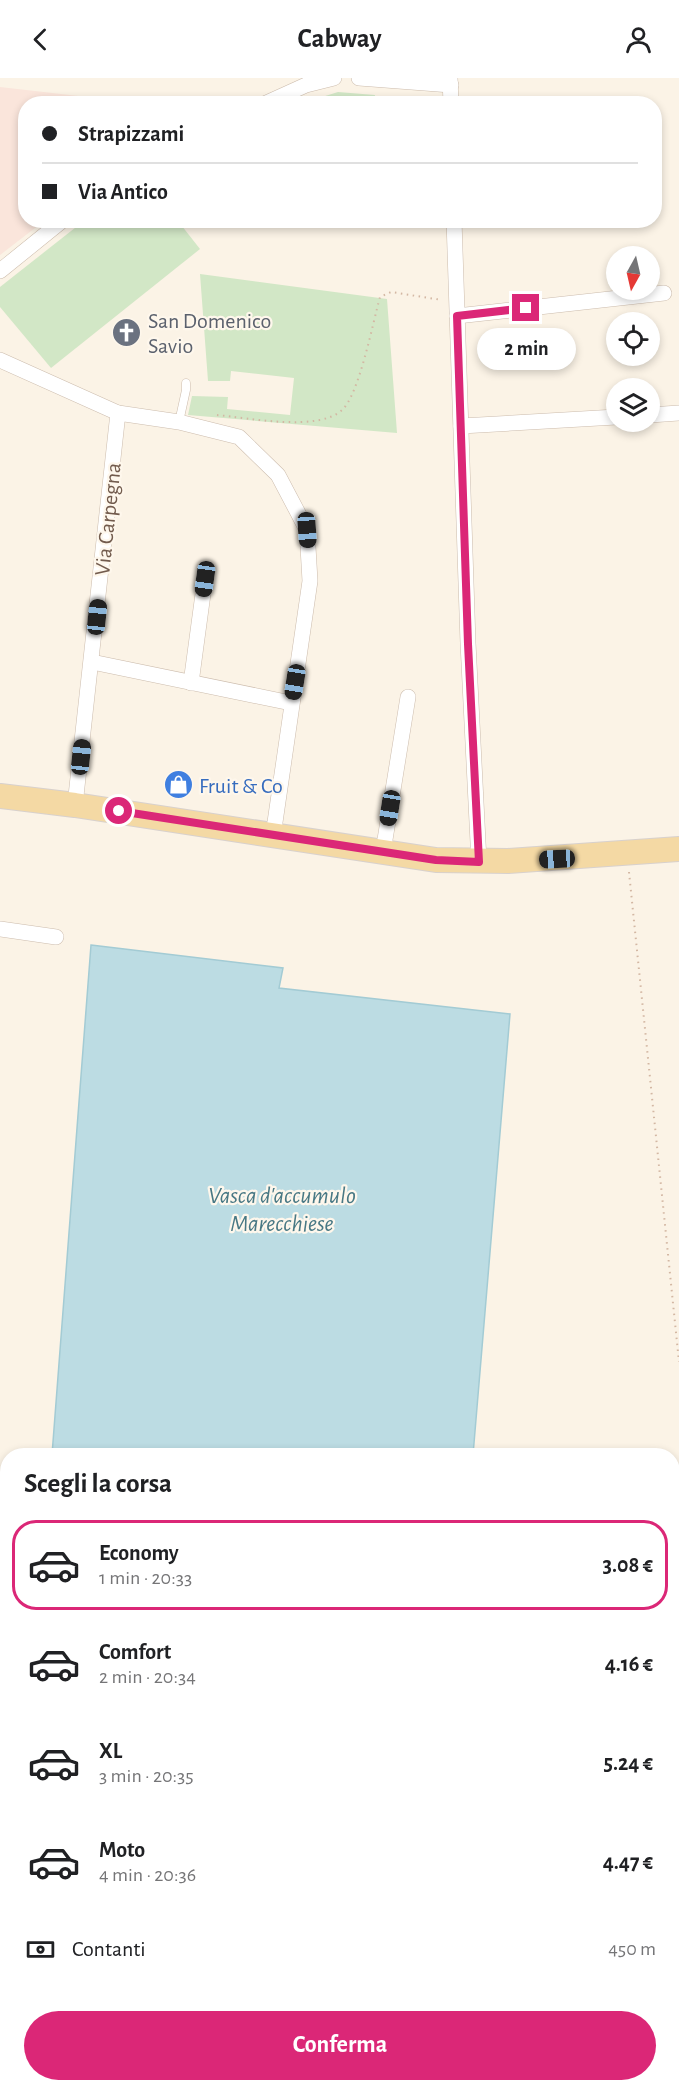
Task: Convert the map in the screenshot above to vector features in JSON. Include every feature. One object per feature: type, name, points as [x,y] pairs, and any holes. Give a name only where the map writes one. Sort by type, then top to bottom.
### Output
[{"type":"main road","points":[[0,796],[75,804],[436,860],[479,862],[557,859],[627,851],[679,849]]},
{"type":"street","points":[[282,96],[306,85],[334,78]]},
{"type":"street","points":[[359,78],[450,82]]},
{"type":"street","points":[[0,271],[53,228]]},
{"type":"street","points":[[453,228],[468,644],[479,862]]},
{"type":"street","points":[[457,309],[664,293]]},
{"type":"street","points":[[0,360],[118,413],[179,422],[239,437],[278,475],[307,530],[310,580],[273,836]]},
{"type":"street","name":"Via Carpegna","points":[[75,804],[118,413]]},
{"type":"street","points":[[660,414],[679,413]]},
{"type":"street","points":[[461,426],[606,418]]},
{"type":"street","points":[[191,683],[205,579]]},
{"type":"street","points":[[92,662],[291,703]]},
{"type":"street","points":[[383,852],[408,697]]},
{"type":"street","points":[[0,929],[56,937]]},
{"type":"lane","points":[[179,422],[186,383]]},
{"type":"path","points":[[215,415],[306,423],[325,420],[343,409],[355,387],[380,297],[391,292],[457,309]]},
{"type":"path","points":[[627,851],[679,1362]]},
{"type":"shaded area","points":[[0,87],[78,96],[18,96],[18,228],[35,228],[0,255]]},
{"type":"green space","points":[[338,92],[375,95],[375,96],[325,96]]},
{"type":"green space","points":[[75,228],[184,228],[200,249],[51,368],[0,307],[0,287]]},
{"type":"green space","points":[[200,274],[387,299],[397,433],[188,415],[192,396],[228,397],[227,409],[290,415],[294,378],[231,371],[230,381],[208,381]]},
{"type":"water","name":"Vasca d'accumulo Marecchiese","points":[[91,945],[283,968],[279,988],[510,1014],[474,1448],[53,1448]]},
{"type":"place","name":"San Domenico Savio","points":[[127,333]]},
{"type":"place","name":"Fruit & Co","points":[[178,785]]},
{"type":"route","points":[[119,811],[436,860],[479,862],[468,644],[457,316],[526,308]]}]
